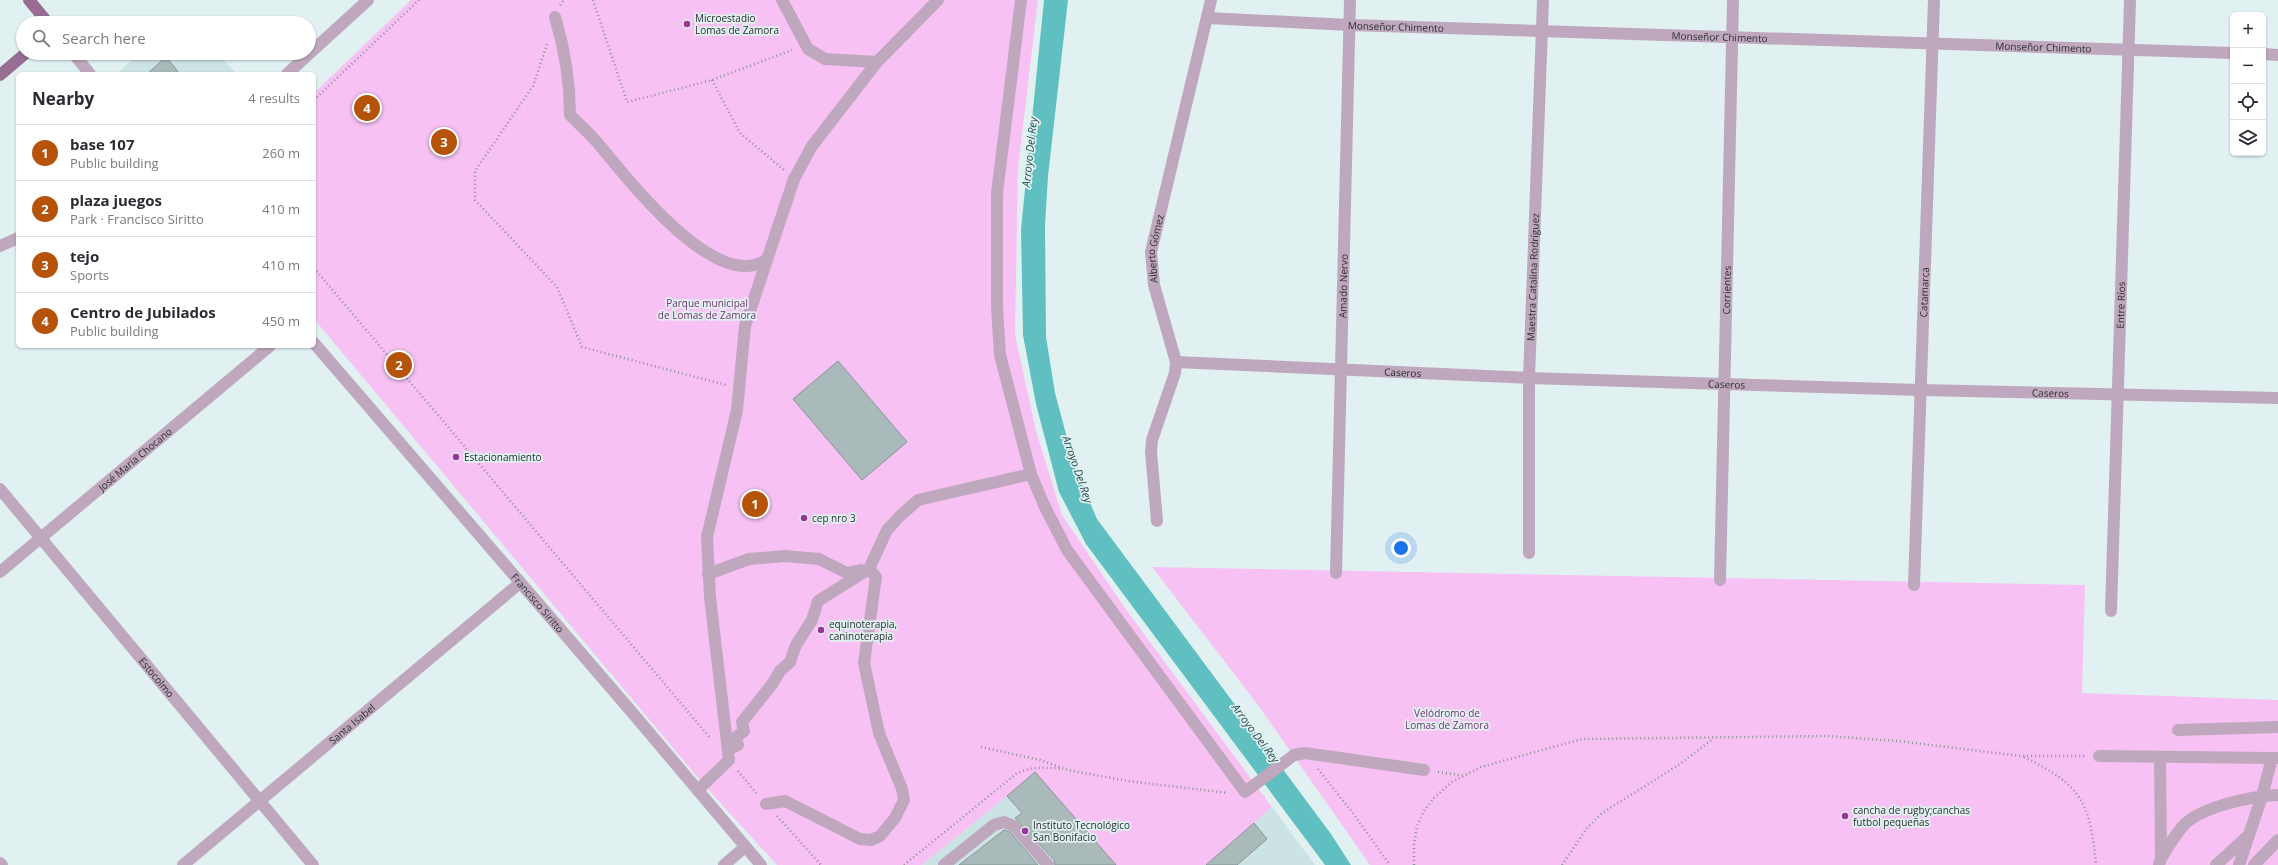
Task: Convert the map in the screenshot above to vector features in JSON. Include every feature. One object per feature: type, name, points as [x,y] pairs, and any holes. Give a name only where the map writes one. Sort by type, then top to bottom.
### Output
[{"type":"main road","points":[[33,1],[43,16]]},
{"type":"main road","points":[[0,75],[18,60]]},
{"type":"street","points":[[316,48],[368,0]]},
{"type":"street","points":[[782,0],[808,49],[825,59],[877,62]]},
{"type":"street","points":[[728,755],[708,574],[707,537],[737,410],[745,326],[794,179],[812,146],[877,62],[938,0]]},
{"type":"street","points":[[1021,0],[997,193],[998,313],[1000,355],[1031,474],[1044,505],[1067,550],[1248,789],[1300,754],[1424,770]]},
{"type":"street","name":"Alberto Gómez","points":[[1157,520],[1151,467],[1152,446],[1175,373],[1176,362],[1154,285],[1151,252],[1210,0]]},
{"type":"street","name":"Amado Nervo","points":[[1336,573],[1350,0]]},
{"type":"street","name":"Maestra Catalina Rodríguez","points":[[1529,553],[1529,378],[1543,0]]},
{"type":"street","name":"Corrientes","points":[[1720,580],[1733,0]]},
{"type":"street","name":"Catamarca","points":[[1914,585],[1934,0]]},
{"type":"street","name":"Entre Ríos","points":[[2111,611],[2130,0]]},
{"type":"street","points":[[555,17],[565,50],[570,83],[570,115],[596,142],[611,162],[670,225],[718,259],[746,267],[761,263],[767,259]]},
{"type":"street","name":"Monseñor Chimento","points":[[1207,18],[1349,25],[2230,53]]},
{"type":"street","points":[[2266,54],[2278,55]]},
{"type":"street","points":[[79,60],[88,72]]},
{"type":"street","points":[[289,72],[302,60]]},
{"type":"street","points":[[0,246],[16,239]]},
{"type":"street","name":"Francisco Siritto","points":[[316,345],[698,790],[760,865]]},
{"type":"street","name":"José María Chocano","points":[[0,572],[268,348]]},
{"type":"street","name":"Caseros","points":[[1176,362],[1529,378],[1920,390],[2278,398]]},
{"type":"street","points":[[698,790],[738,745],[735,738],[744,731],[742,722],[773,684],[780,671],[790,662],[796,645],[812,620],[818,601],[869,569],[887,530],[918,500],[1031,474]]},
{"type":"street","name":"Estocolmo","points":[[0,489],[40,539],[313,865]]},
{"type":"street","points":[[708,574],[749,559],[785,556],[819,559],[847,573],[869,569]]},
{"type":"street","points":[[766,804],[785,801],[860,838],[870,840],[880,836],[896,818],[904,800],[902,789],[879,733],[864,663],[876,577],[869,569]]},
{"type":"street","name":"Santa Isabel","points":[[183,865],[520,583]]},
{"type":"street","points":[[2178,730],[2278,727]]},
{"type":"street","points":[[2099,756],[2275,758],[2239,865]]},
{"type":"street","points":[[2160,757],[2160,862]]},
{"type":"street","points":[[2160,862],[2186,823],[2219,806],[2262,796],[2278,795]]},
{"type":"street","points":[[944,865],[994,824],[1004,822],[1014,826],[1048,865]]},
{"type":"street","points":[[2216,865],[2250,835]]},
{"type":"street","points":[[2254,865],[2278,840]]},
{"type":"street","points":[[724,865],[745,847]]},
{"type":"path","points":[[316,98],[419,0]]},
{"type":"path","points":[[593,0],[627,102],[712,80],[792,51],[791,44]]},
{"type":"path","points":[[559,6],[533,86],[475,171],[475,200],[556,287],[582,347],[739,390]]},
{"type":"path","points":[[712,80],[740,133],[794,179]]},
{"type":"path","points":[[316,270],[728,755],[766,804],[821,865]]},
{"type":"path","points":[[1414,865],[1414,844],[1417,826],[1424,811],[1434,798],[1452,782],[1481,767],[1582,739],[1714,739],[1828,736],[1898,741],[2021,756],[2099,756]]},
{"type":"path","points":[[1562,865],[1587,828],[1602,813],[1677,766],[1714,739]]},
{"type":"path","points":[[981,747],[1040,760],[1068,770]]},
{"type":"path","points":[[1300,754],[1355,816],[1390,865]]},
{"type":"path","points":[[2021,756],[2053,771],[2069,783],[2082,802],[2090,821],[2096,865]]},
{"type":"path","points":[[904,865],[1016,774],[1026,769],[1037,767],[1068,770],[1128,781],[1210,792],[1248,789]]},
{"type":"path","points":[[1424,770],[1465,776]]},
{"type":"shaded area","points":[[132,60],[224,60],[235,72],[118,72]]},
{"type":"shaded area","name":"Instituto Tecnológico San Bonifacio","points":[[1007,796],[1116,865],[922,865]]},
{"type":"shaded area","points":[[1272,807],[1315,865],[1206,865]]},
{"type":"green space","name":"Parque municipal de Lomas de Zamora","points":[[411,0],[1038,0],[1018,168],[1015,335],[1036,431],[1062,515],[1127,611],[1272,807],[1206,865],[1116,865],[1007,796],[922,865],[777,865],[704,785],[316,321],[316,91]]},
{"type":"green space","name":"Velódromo de Lomas de Zamora","points":[[1152,567],[2085,585],[2082,693],[2278,700],[2278,865],[1370,865],[1258,705]]},
{"type":"water","name":"Arroyo Del Rey","points":[[1044,0],[1068,0],[1048,176],[1045,225],[1046,337],[1055,393],[1075,468],[1097,519],[1331,834],[1351,865],[1325,865],[1086,544],[1059,492],[1036,404],[1023,335],[1021,229]]},
{"type":"building","points":[[163,60],[168,60],[178,72],[149,72]]},
{"type":"building","points":[[838,361],[907,442],[862,480],[793,399]]},
{"type":"building","points":[[1035,772],[1116,865],[1055,865],[1054,860],[1015,818],[1022,813],[1007,796]]},
{"type":"building","points":[[1254,823],[1267,839],[1237,865],[1206,865]]},
{"type":"building","points":[[1004,830],[1010,832],[1038,865],[959,865]]},
{"type":"place","name":"Microestadio Lomas de Zamora","points":[[687,24]]},
{"type":"place","name":"Centro de Jubilados","points":[[367,108]]},
{"type":"place","name":"tejo","points":[[444,142]]},
{"type":"place","name":"plaza juegos","points":[[399,365]]},
{"type":"place","name":"Estacionamiento","points":[[456,457]]},
{"type":"place","name":"base 107","points":[[755,504]]},
{"type":"place","name":"cep nro 3","points":[[804,518]]},
{"type":"place","name":"equinoterapia, caninoterapia","points":[[821,630]]},
{"type":"place","name":"cancha de rugby;canchas futbol pequeñas","points":[[1845,816]]},
{"type":"place","name":"Instituto Tecnológico San Bonifacio","points":[[1025,831]]}]
